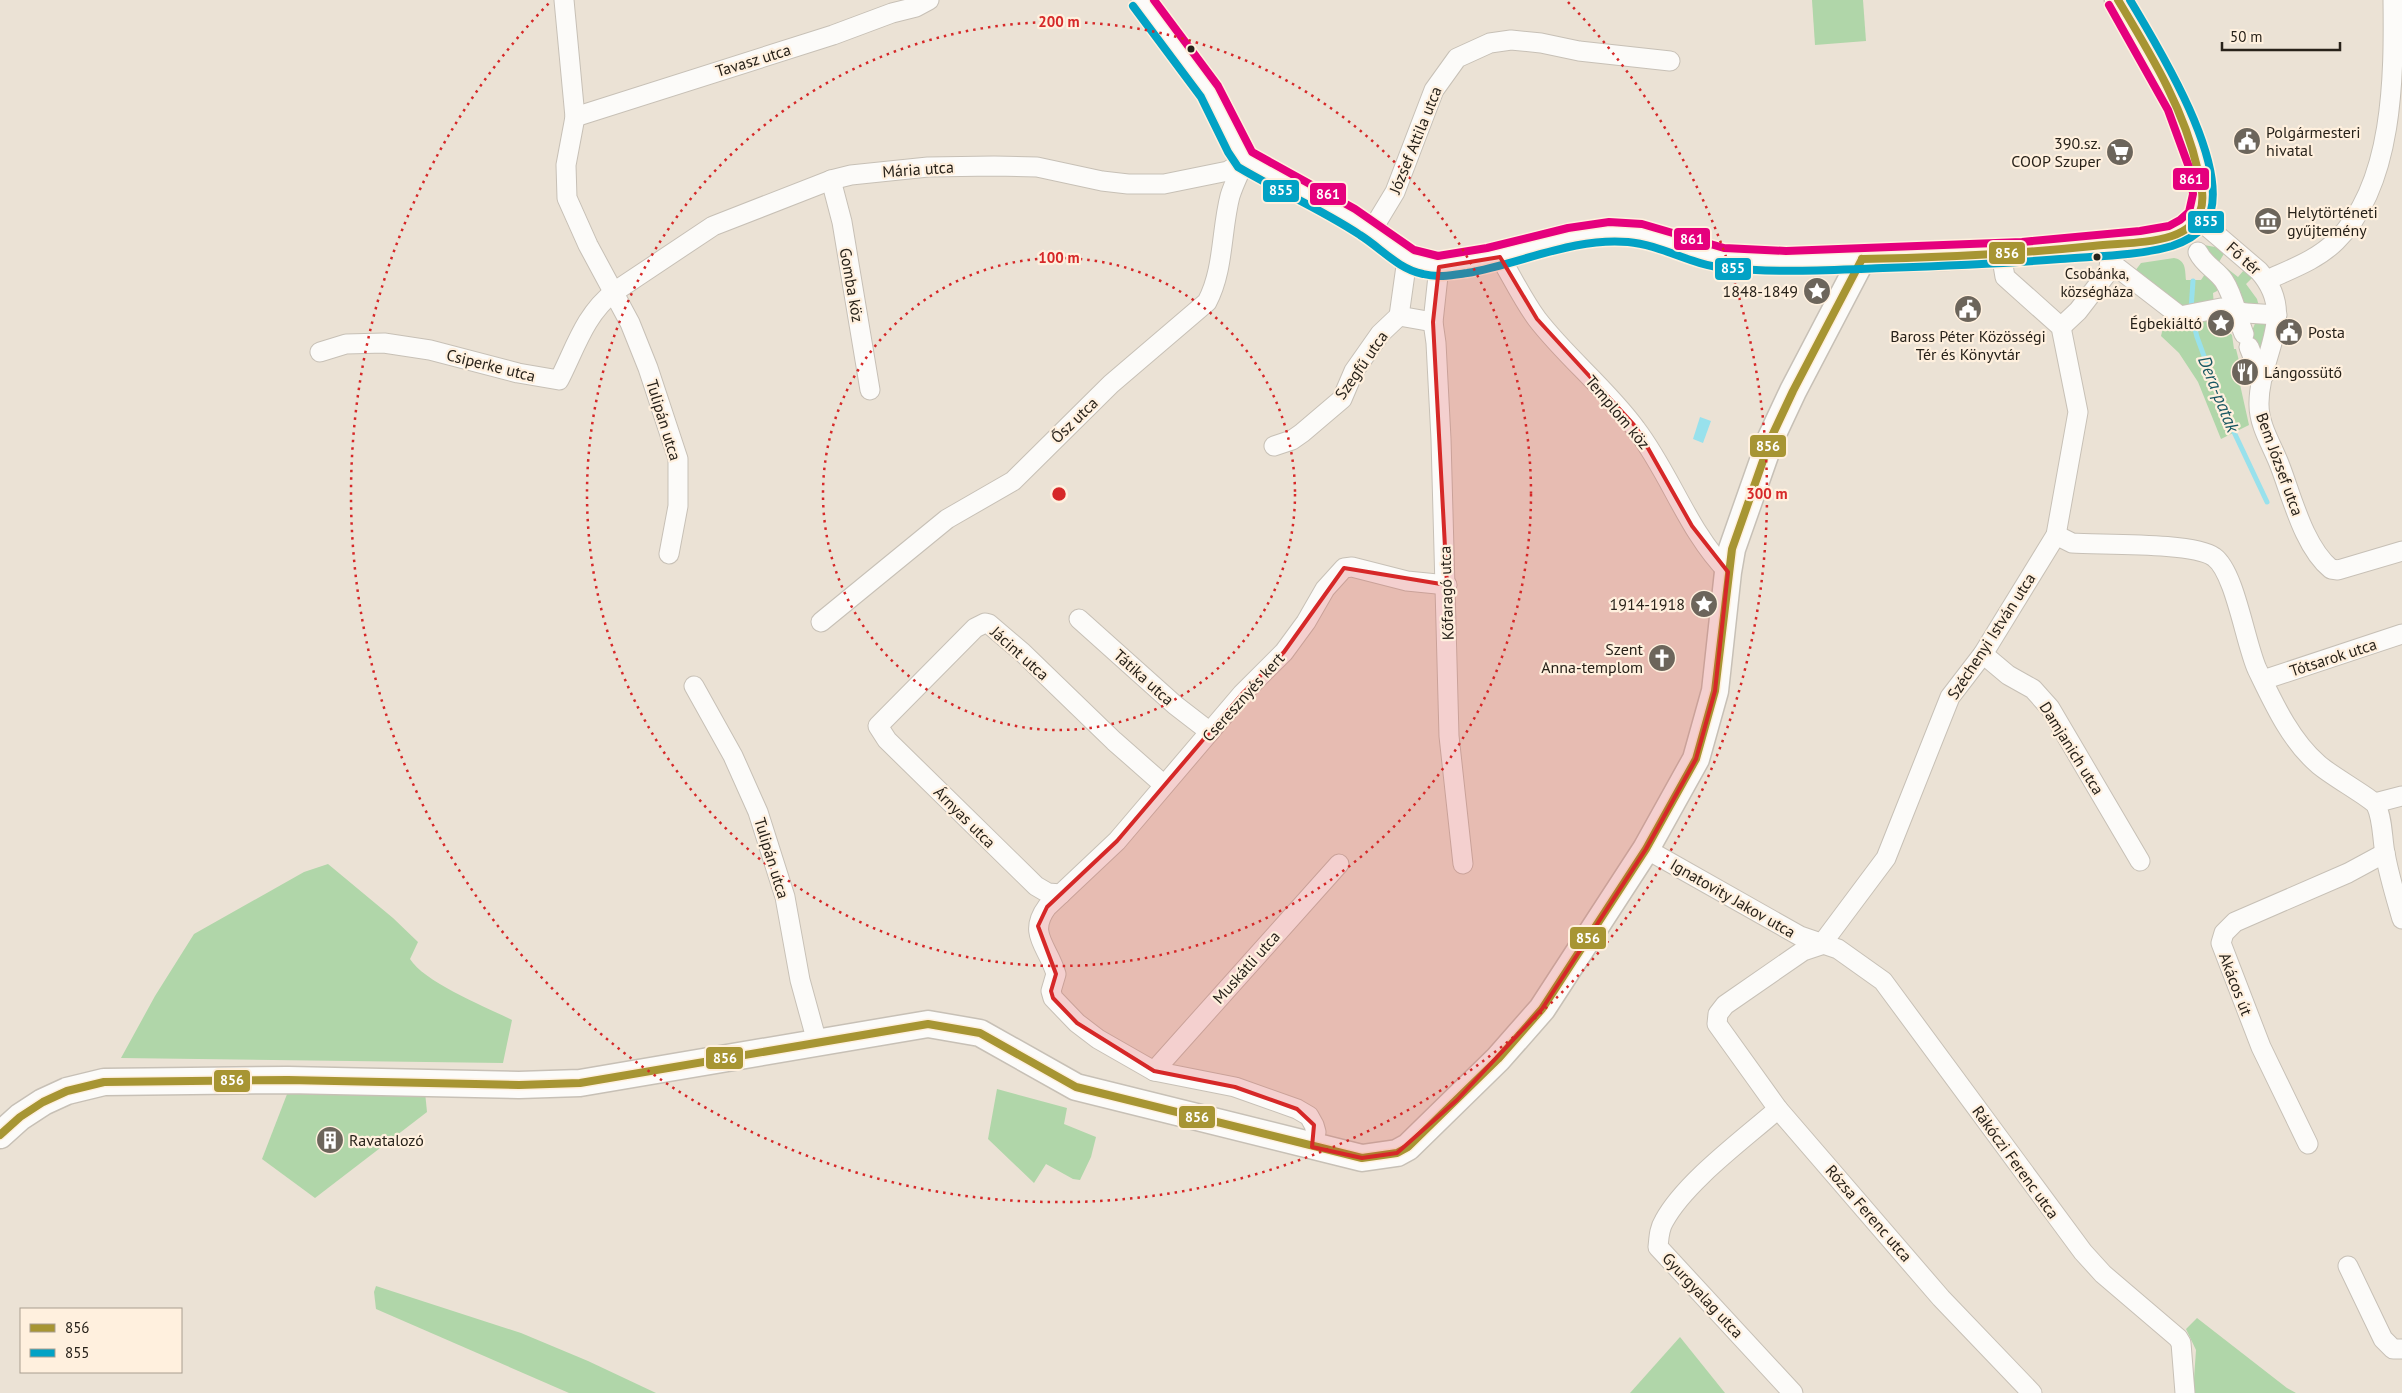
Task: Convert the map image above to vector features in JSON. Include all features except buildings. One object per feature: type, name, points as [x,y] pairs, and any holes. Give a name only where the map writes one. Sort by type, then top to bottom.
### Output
[{"type":"main road","points":[[0,1136],[20,1117],[43,1102],[67,1091],[104,1082],[288,1080],[509,1085],[580,1083],[906,1026],[928,1024],[980,1033],[1076,1087],[1362,1158],[1397,1153],[1408,1147],[1498,1060],[1542,1009],[1646,849],[1696,759],[1710,712],[1719,667],[1732,549],[1771,438],[1793,391],[1862,259],[2002,253],[2111,259],[2179,233],[2197,218],[2202,206],[2196,155],[2184,122],[2164,79],[2118,0]]},
{"type":"street","name":"Tulipán utca","points":[[564,0],[575,117],[566,165],[567,198],[580,229],[614,292],[642,352],[678,459],[678,506],[669,554]]},
{"type":"street","name":"Tavasz utca","points":[[575,117],[833,35],[892,12],[916,7],[929,0]]},
{"type":"street","points":[[1141,0],[1199,76],[1218,106],[1238,152],[1245,160],[1310,193],[1372,230],[1408,259],[1439,267],[1500,257],[1580,236],[1607,232],[1629,232],[1691,252],[1719,257],[1767,261],[1862,259]]},
{"type":"street","points":[[2267,280],[2318,256],[2336,242],[2352,222],[2370,188],[2380,162],[2388,118],[2394,58],[2393,0]]},
{"type":"street","name":"József Attila utca","points":[[1372,230],[1395,192],[1434,90],[1448,70],[1463,54],[1490,43],[1511,40],[1579,52],[1670,61]]},
{"type":"street","name":"Mária utca","points":[[614,292],[713,226],[831,180],[851,175],[928,167],[1038,167],[1102,181],[1128,184],[1164,184],[1228,171],[1245,160]]},
{"type":"street","name":"Ősz utca","points":[[821,622],[947,519],[1013,481],[1105,390],[1207,302],[1214,289],[1217,276],[1230,197],[1245,160]]},
{"type":"street","name":"Gomba köz","points":[[831,180],[842,222],[870,390]]},
{"type":"street","name":"Fő tér","points":[[2197,218],[2267,280]]},
{"type":"street","points":[[2198,252],[2204,262],[2224,280],[2255,362],[2265,374]]},
{"type":"street","points":[[2002,253],[2005,277],[2061,327],[2078,311],[2111,259],[2180,316],[2221,308],[2236,312],[2277,315]]},
{"type":"street","name":"Templom köz","points":[[1500,257],[1537,319],[1636,427],[1656,458],[1692,526],[1714,558],[1728,572]]},
{"type":"street","points":[[1408,259],[1399,316],[1432,322]]},
{"type":"street","name":"Kőfaragó utca","points":[[1439,267],[1432,322],[1436,343],[1446,585],[1449,736],[1463,864]]},
{"type":"street","name":"Bem József utca","points":[[2267,280],[2276,297],[2277,315],[2259,401],[2264,428],[2301,523],[2326,565],[2334,570],[2344,569],[2402,551]]},
{"type":"street","name":"Csiperke utca","points":[[320,352],[346,344],[384,343],[430,350],[518,374],[559,380],[591,316],[603,300],[614,292]]},
{"type":"street","name":"Szegfű utca","points":[[1274,446],[1292,440],[1342,399],[1354,370],[1380,334],[1399,316]]},
{"type":"street","name":"Széchenyi István utca","points":[[1822,945],[1886,858],[1950,697],[1982,654],[2056,536],[2078,412],[2061,327]]},
{"type":"street","points":[[2056,536],[2072,543],[2175,548],[2210,554],[2216,558],[2225,570],[2248,645],[2263,680],[2296,740],[2316,762],[2342,783],[2375,803],[2379,814],[2385,853],[2402,919]]},
{"type":"street","name":"Cseresznyés kert","points":[[1154,1071],[1098,1039],[1077,1023],[1053,998],[1050,990],[1056,974],[1038,934],[1040,917],[1048,906],[1117,841],[1242,694],[1284,652],[1306,622],[1325,589],[1344,568],[1352,568],[1407,581],[1446,585]]},
{"type":"street","name":"Tátika utca","points":[[1079,619],[1175,704],[1210,732]]},
{"type":"street","name":"Jácint utca","points":[[878,726],[975,628],[984,623],[989,624],[1023,653],[1114,741],[1164,785]]},
{"type":"street","name":"Tótsarok utca","points":[[2263,680],[2402,634]]},
{"type":"street","name":"Damjanich utca","points":[[1982,654],[2008,675],[2033,689],[2050,708],[2140,861]]},
{"type":"street","name":"Tulipán utca","points":[[694,686],[733,756],[758,812],[786,897],[800,980],[817,1042]]},
{"type":"street","name":"Árnyas utca","points":[[878,726],[892,746],[1036,886],[1048,893],[1061,894]]},
{"type":"street","points":[[2375,803],[2402,796]]},
{"type":"street","name":"Ignatovity Jakov utca","points":[[1646,849],[1800,936],[1822,945]]},
{"type":"street","name":"Akácos út","points":[[2308,1144],[2261,1047],[2221,943],[2224,933],[2235,922],[2339,877],[2385,853]]},
{"type":"street","name":"Muskátli utca","points":[[1154,1071],[1339,864]]},
{"type":"street","name":"Rózsa Ferenc utca","points":[[1822,945],[1795,956],[1725,1005],[1718,1014],[1717,1024],[1778,1109],[1942,1298],[2032,1393]]},
{"type":"street","name":"Rákóczi Ferenc utca","points":[[1822,945],[1838,949],[1883,981],[2083,1252],[2103,1274],[2178,1338],[2181,1343],[2184,1393]]},
{"type":"street","points":[[1154,1071],[1235,1087],[1298,1109],[1308,1116],[1314,1125],[1316,1132],[1312,1147]]},
{"type":"street","name":"Gyurgyalag utca","points":[[1778,1109],[1690,1187],[1664,1221],[1659,1234],[1658,1247],[1793,1393]]},
{"type":"street","points":[[2348,1266],[2383,1339],[2392,1349],[2402,1349]]},
{"type":"highlighted area","points":[[1500,257],[1537,319],[1636,427],[1692,526],[1728,572],[1715,691],[1696,759],[1646,849],[1542,1009],[1457,1100],[1397,1153],[1362,1158],[1312,1147],[1314,1125],[1297,1109],[1235,1087],[1154,1071],[1077,1023],[1053,998],[1051,991],[1056,974],[1038,926],[1047,907],[1117,841],[1242,694],[1284,652],[1344,568],[1447,585],[1433,322],[1439,267]]},
{"type":"green space","points":[[1812,0],[1863,0],[1866,41],[1815,45]]},
{"type":"green space","points":[[2204,245],[2215,247],[2225,252],[2219,262],[2238,277],[2244,270],[2253,277],[2246,284],[2257,299],[2260,310],[2251,310],[2237,296],[2205,252]]},
{"type":"green space","points":[[2174,258],[2183,263],[2186,280],[2201,280],[2207,271],[2220,281],[2217,291],[2213,293],[2214,306],[2185,314],[2132,275],[2141,263]]},
{"type":"green space","points":[[2214,313],[2226,325],[2224,328],[2232,335],[2234,349],[2236,349],[2239,361],[2235,362],[2249,425],[2221,439],[2198,382],[2179,353],[2161,336],[2163,328],[2173,315]]},
{"type":"green space","points":[[2257,319],[2271,319],[2255,382],[2248,347],[2253,346],[2251,333]]},
{"type":"green space","points":[[328,864],[393,918],[418,942],[410,959],[417,968],[456,993],[512,1020],[503,1063],[121,1058],[155,996],[194,934],[304,872]]},
{"type":"green space","points":[[289,1089],[425,1092],[427,1112],[315,1198],[262,1159]]},
{"type":"green space","points":[[997,1089],[1067,1108],[1064,1124],[1096,1137],[1091,1157],[1080,1180],[1073,1179],[1046,1164],[1034,1183],[988,1139]]},
{"type":"green space","points":[[376,1286],[521,1333],[588,1361],[656,1393],[569,1393],[376,1309],[374,1292]]},
{"type":"green space","points":[[2197,1318],[2296,1393],[2193,1393],[2196,1350],[2186,1329]]},
{"type":"green space","points":[[1680,1337],[1725,1393],[1630,1393]]},
{"type":"water","points":[[1700,417],[1711,421],[1703,443],[1693,439]]},
{"type":"waterway","name":"Dera-patak","points":[[2191,309],[2193,281]]},
{"type":"waterway","name":"Dera-patak","points":[[2192,317],[2197,337],[2225,413],[2267,502]]},
{"type":"transit line","name":"861","points":[[1154,0],[1218,86],[1252,152],[1355,209],[1414,250],[1438,256],[1487,248],[1568,228],[1609,222],[1642,224],[1724,248],[1786,251],[2022,242],[2140,231],[2169,226],[2189,212],[2193,194],[2190,170],[2168,110],[2109,5]]},
{"type":"transit line","name":"856","points":[[1862,259],[1978,255],[2143,242],[2172,236],[2185,230],[2192,224],[2200,212],[2202,197],[2192,148],[2165,82],[2118,0]]},
{"type":"transit line","name":"855","points":[[1133,6],[1201,97],[1228,152],[1238,167],[1345,226],[1368,240],[1406,268],[1423,274],[1440,276],[1487,269],[1567,247],[1608,242],[1641,244],[1712,266],[1745,270],[1785,271],[1949,266],[2131,254],[2159,249],[2185,241],[2194,236],[2204,226],[2212,204],[2211,176],[2203,145],[2190,111],[2158,47],[2130,0]]},
{"type":"transit line","name":"856","points":[[0,1135],[20,1117],[43,1102],[67,1091],[104,1082],[288,1080],[519,1085],[580,1083],[928,1024],[980,1033],[1076,1087],[1362,1158],[1397,1153],[1408,1147],[1498,1059],[1542,1009],[1646,849],[1696,759],[1715,691],[1732,549],[1771,438],[1793,391],[1862,259]]},
{"type":"place","name":"Polgármesteri hivatal","points":[[2247,141]]},
{"type":"place","name":"390.sz. COOP Szuper","points":[[2120,152]]},
{"type":"place","name":"Helytörténeti gyűjtemény","points":[[2268,221]]},
{"type":"place","name":"Csobánka, községháza","points":[[2097,257]]},
{"type":"place","name":"1848-1849","points":[[1817,291]]},
{"type":"place","name":"Baross Péter Közösségi Tér és Könyvtár","points":[[1968,309]]},
{"type":"place","name":"Égbekiáltó","points":[[2221,323]]},
{"type":"place","name":"Posta","points":[[2289,332]]},
{"type":"place","name":"Lángossütő","points":[[2245,372]]},
{"type":"place","name":"1914-1918","points":[[1704,604]]},
{"type":"place","name":"Szent Anna-templom","points":[[1662,658]]},
{"type":"place","name":"Ravatalozó","points":[[330,1140]]}]
